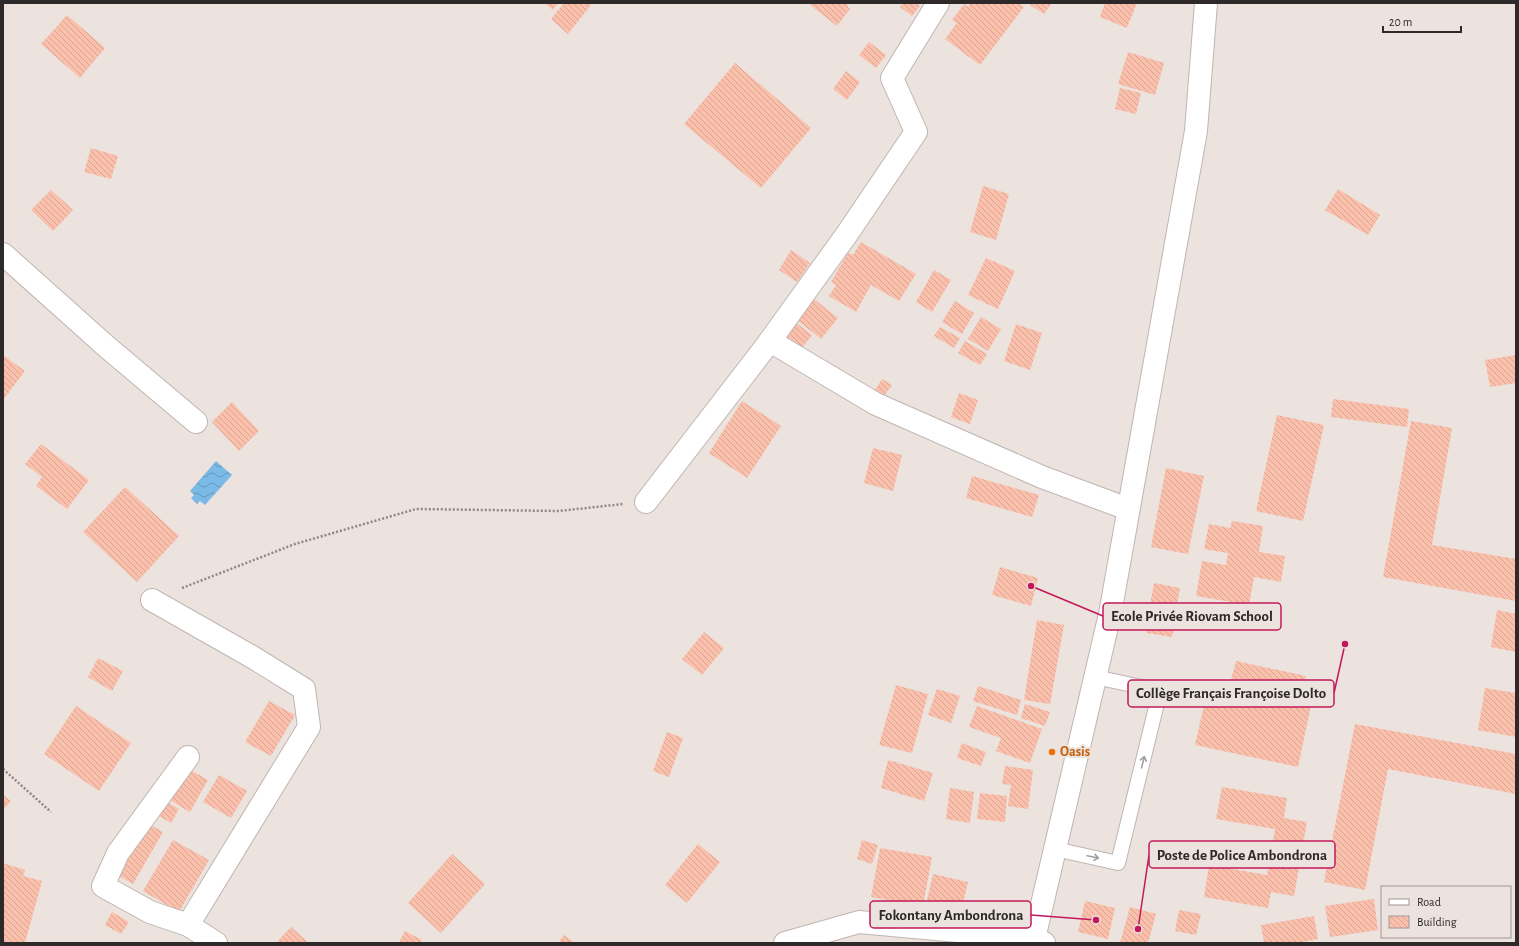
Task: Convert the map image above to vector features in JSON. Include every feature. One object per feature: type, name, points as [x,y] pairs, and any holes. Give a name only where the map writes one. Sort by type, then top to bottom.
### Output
[{"type":"street","points":[[646,502],[770,341],[847,234],[916,132],[892,78],[938,3]]},
{"type":"street","points":[[785,943],[859,922],[1037,941],[1055,849],[1110,614],[1196,131],[1206,3]]},
{"type":"street","points":[[3,254],[107,347],[196,422]]},
{"type":"street","points":[[770,341],[876,404],[1042,477],[1128,509]]},
{"type":"street","points":[[152,600],[254,658],[304,689],[309,727],[188,925]]},
{"type":"street","points":[[188,757],[118,853],[103,886],[150,912],[188,925],[216,943]]},
{"type":"lane","points":[[1095,677],[1160,691],[1189,695]]},
{"type":"lane","points":[[1055,849],[1118,863],[1160,691]]},
{"type":"path","points":[[152,600],[295,544],[416,509],[559,511],[646,502]]},
{"type":"path","points":[[3,769],[51,812]]},
{"type":"water","points":[[216,461],[232,475],[205,505],[200,501],[197,504],[191,498],[194,495],[190,491]]},
{"type":"building","points":[[544,3],[558,3],[553,10]]},
{"type":"building","points":[[564,3],[588,3],[591,5],[568,34],[551,19]]},
{"type":"building","points":[[812,3],[849,3],[847,6],[850,9],[837,26],[810,5]]},
{"type":"building","points":[[903,3],[916,3],[920,6],[912,16],[900,7]]},
{"type":"building","points":[[971,3],[1018,3],[1024,7],[980,65],[945,39],[957,23],[952,20],[964,4],[968,7]]},
{"type":"building","points":[[1032,3],[1052,3],[1044,14],[1030,5]]},
{"type":"building","points":[[1105,3],[1137,3],[1127,28],[1100,17]]},
{"type":"building","points":[[67,15],[105,48],[80,78],[41,44]]},
{"type":"building","points":[[869,42],[886,55],[876,68],[859,55]]},
{"type":"building","points":[[1128,52],[1164,63],[1155,95],[1118,84]]},
{"type":"building","points":[[735,63],[811,128],[761,188],[684,124]]},
{"type":"building","points":[[846,71],[860,82],[847,100],[833,89]]},
{"type":"building","points":[[1120,88],[1141,93],[1136,114],[1115,109]]},
{"type":"building","points":[[91,148],[118,156],[111,179],[84,172]]},
{"type":"building","points":[[983,186],[1009,194],[996,240],[970,232]]},
{"type":"building","points":[[1338,189],[1380,215],[1368,235],[1325,210]]},
{"type":"building","points":[[51,190],[73,210],[53,231],[31,210]]},
{"type":"building","points":[[861,242],[916,274],[899,301],[871,285],[856,312],[829,296],[836,285],[831,282],[848,253],[853,255]]},
{"type":"building","points":[[791,250],[810,263],[797,282],[779,270]]},
{"type":"building","points":[[986,258],[1015,271],[998,309],[968,295]]},
{"type":"building","points":[[934,270],[951,280],[932,312],[916,302]]},
{"type":"building","points":[[814,299],[838,318],[821,339],[797,320]]},
{"type":"building","points":[[955,301],[974,313],[962,334],[942,322]]},
{"type":"building","points":[[981,317],[1001,329],[988,351],[968,339]]},
{"type":"building","points":[[795,322],[812,335],[799,352],[782,340]]},
{"type":"building","points":[[1016,324],[1042,333],[1030,370],[1004,361]]},
{"type":"building","points":[[940,327],[960,338],[954,348],[934,336]]},
{"type":"building","points":[[965,341],[987,354],[980,365],[958,353]]},
{"type":"building","points":[[3,355],[25,371],[3,400]]},
{"type":"building","points":[[1516,355],[1516,383],[1490,387],[1485,360]]},
{"type":"building","points":[[882,379],[892,385],[884,396],[875,390]]},
{"type":"building","points":[[959,393],[978,400],[970,424],[951,417]]},
{"type":"building","points":[[1333,399],[1409,409],[1407,427],[1331,417]]},
{"type":"building","points":[[742,401],[781,426],[747,478],[709,453]]},
{"type":"building","points":[[232,402],[259,431],[239,451],[212,422]]},
{"type":"building","points":[[1277,415],[1324,425],[1303,521],[1256,511]]},
{"type":"building","points":[[1411,421],[1452,428],[1432,545],[1516,559],[1516,601],[1383,577]]},
{"type":"building","points":[[41,444],[89,480],[67,509],[36,486],[42,477],[25,464]]},
{"type":"building","points":[[873,448],[902,455],[893,491],[864,483]]},
{"type":"building","points":[[1166,468],[1204,476],[1188,554],[1151,547]]},
{"type":"building","points":[[972,476],[1039,495],[1032,517],[966,498]]},
{"type":"building","points":[[125,487],[179,536],[137,582],[83,532]]},
{"type":"building","points":[[1232,521],[1263,526],[1259,552],[1285,556],[1281,582],[1254,577],[1249,605],[1196,596],[1202,561],[1226,565],[1228,553],[1204,549],[1209,524],[1230,528]]},
{"type":"building","points":[[1000,567],[1038,578],[1031,606],[992,595]]},
{"type":"building","points":[[1154,583],[1180,588],[1176,610],[1150,605]]},
{"type":"building","points":[[1497,610],[1516,614],[1516,652],[1491,647]]},
{"type":"building","points":[[1150,617],[1175,621],[1172,637],[1147,633]]},
{"type":"building","points":[[1037,620],[1064,625],[1050,704],[1024,700]]},
{"type":"building","points":[[704,632],[724,648],[702,675],[682,659]]},
{"type":"building","points":[[98,658],[123,671],[112,691],[88,677]]},
{"type":"building","points":[[1236,661],[1306,676],[1301,699],[1312,701],[1298,767],[1195,745],[1210,679],[1230,684]]},
{"type":"building","points":[[896,685],[928,694],[912,753],[879,745]]},
{"type":"building","points":[[978,686],[1021,700],[1017,715],[973,701]]},
{"type":"building","points":[[1485,688],[1516,693],[1516,737],[1478,730]]},
{"type":"building","points":[[937,689],[960,696],[951,723],[928,715]]},
{"type":"building","points":[[269,701],[295,715],[271,756],[245,742]]},
{"type":"building","points":[[1025,704],[1050,712],[1045,726],[1021,718]]},
{"type":"building","points":[[76,706],[131,743],[99,791],[44,754]]},
{"type":"building","points":[[977,706],[1042,729],[1030,763],[996,751],[1001,738],[969,727]]},
{"type":"building","points":[[1355,724],[1516,754],[1516,794],[1388,769],[1365,890],[1324,882]]},
{"type":"building","points":[[667,732],[683,738],[669,777],[653,771]]},
{"type":"building","points":[[962,743],[986,752],[981,766],[957,758]]},
{"type":"building","points":[[888,760],[933,773],[924,801],[881,788]]},
{"type":"building","points":[[1005,766],[1033,770],[1028,809],[1008,806],[1011,785],[1002,784]]},
{"type":"building","points":[[187,768],[208,780],[190,812],[168,799]]},
{"type":"building","points":[[219,775],[247,791],[231,818],[203,802]]},
{"type":"building","points":[[1222,787],[1287,798],[1284,818],[1307,822],[1294,896],[1271,892],[1268,908],[1204,897],[1209,865],[1267,875],[1275,829],[1216,819]]},
{"type":"building","points":[[950,788],[974,792],[970,823],[946,819]]},
{"type":"building","points":[[980,793],[1007,796],[1005,822],[977,819]]},
{"type":"building","points":[[3,795],[11,801],[3,810]]},
{"type":"building","points":[[162,799],[179,809],[171,823],[154,813]]},
{"type":"building","points":[[144,821],[163,832],[133,884],[114,873]]},
{"type":"building","points":[[173,840],[209,860],[179,912],[143,891]]},
{"type":"building","points":[[862,840],[878,845],[872,864],[857,859]]},
{"type":"building","points":[[698,844],[720,862],[687,903],[665,885]]},
{"type":"building","points":[[880,848],[932,857],[923,906],[871,897]]},
{"type":"building","points":[[452,854],[485,884],[441,933],[408,903]]},
{"type":"building","points":[[3,863],[25,870],[23,876],[42,881],[25,943],[3,943]]},
{"type":"building","points":[[933,874],[968,882],[961,912],[926,904]]},
{"type":"building","points":[[1374,899],[1378,930],[1330,937],[1325,906]]},
{"type":"building","points":[[1085,901],[1115,908],[1108,939],[1078,932]]},
{"type":"building","points":[[1130,907],[1156,914],[1148,943],[1120,943]]},
{"type":"building","points":[[1179,910],[1201,914],[1196,935],[1175,931]]},
{"type":"building","points":[[112,912],[129,922],[121,934],[105,925]]},
{"type":"building","points":[[1314,916],[1318,939],[1298,943],[1264,943],[1261,925]]},
{"type":"building","points":[[291,927],[309,943],[276,943]]},
{"type":"building","points":[[405,931],[422,940],[420,943],[399,942]]},
{"type":"building","points":[[564,935],[575,943],[558,943]]},
{"type":"place","name":"Ecole Privée Riovam School","points":[[1031,586]]},
{"type":"place","name":"Collège Français Françoise Dolto","points":[[1345,644]]},
{"type":"place","name":"Oasis","points":[[1052,752]]},
{"type":"place","name":"Fokontany Ambondrona","points":[[1096,920]]},
{"type":"place","name":"Poste de Police Ambondrona","points":[[1138,929]]}]
